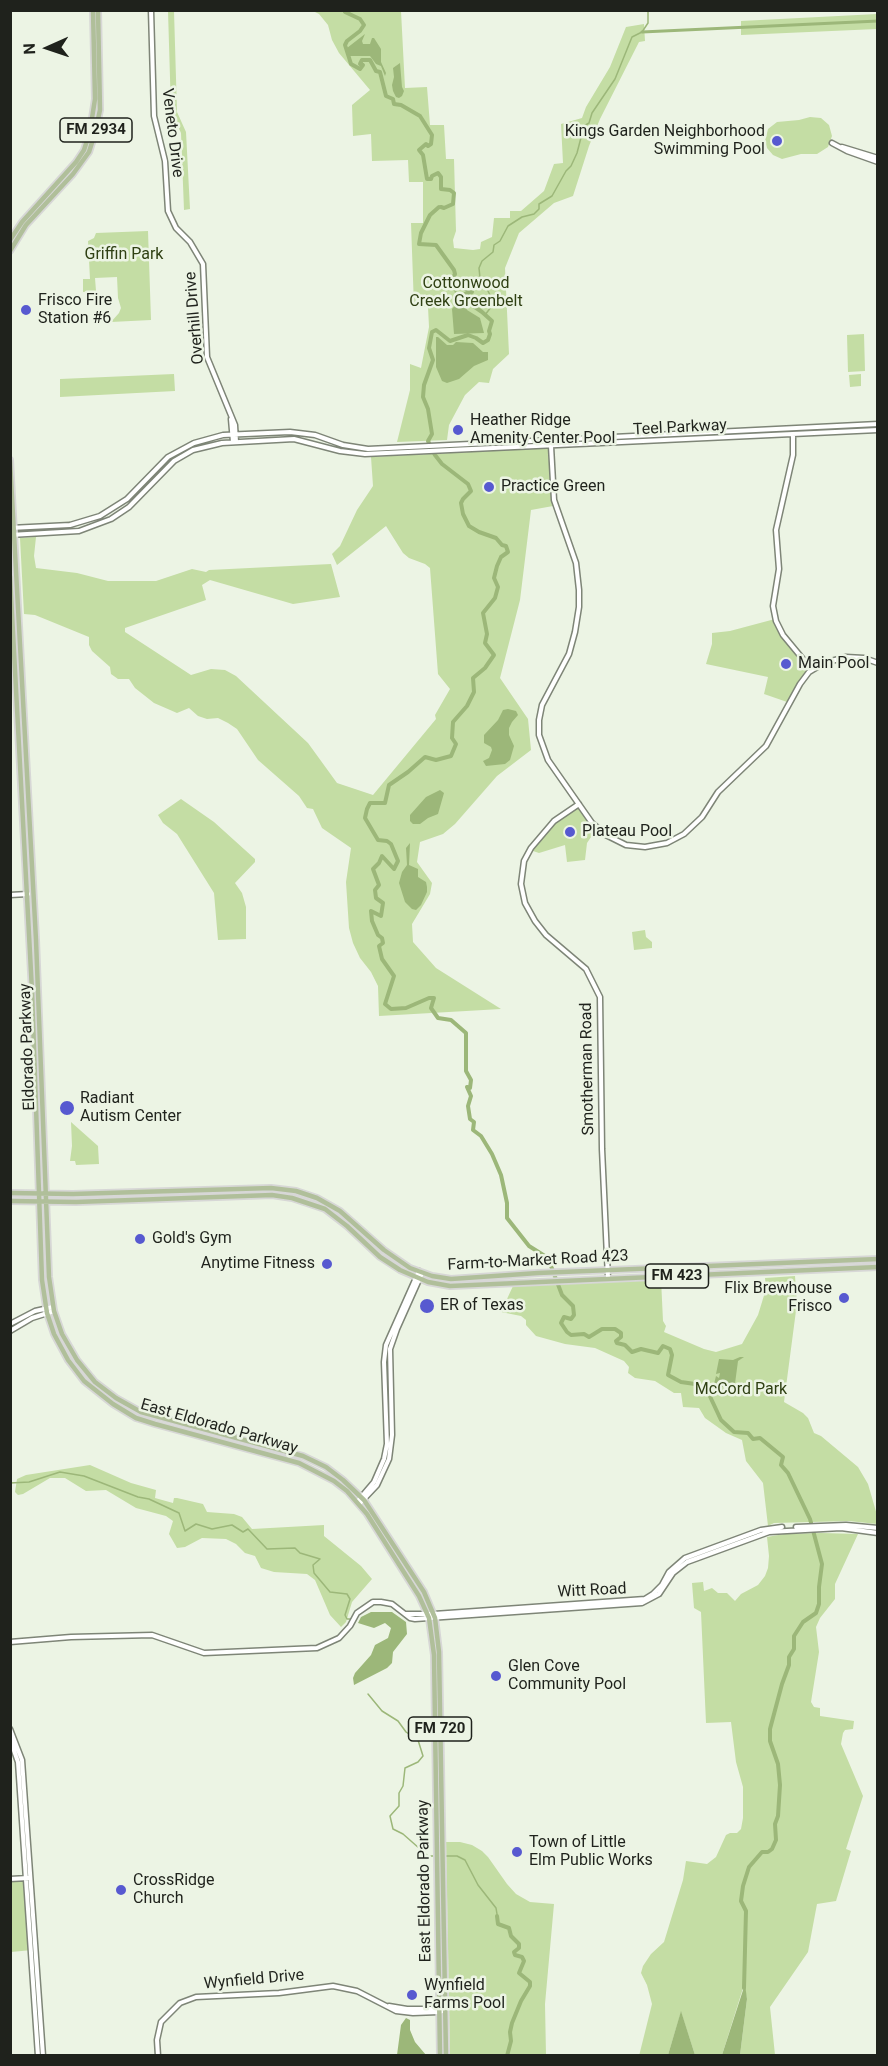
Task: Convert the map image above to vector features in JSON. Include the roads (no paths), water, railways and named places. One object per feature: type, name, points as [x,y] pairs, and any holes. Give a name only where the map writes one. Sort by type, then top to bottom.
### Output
[{"type":"main road","name":"FM 2934","points":[[10,240],[84,150],[95,110],[93,10]]},
{"type":"main road","name":"FM 2934","points":[[10,250],[26,225],[81,165],[96,133],[101,99],[98,10]]},
{"type":"main road","name":"Eldorado Parkway","points":[[10,460],[43,1194],[46,1201]]},
{"type":"main road","name":"Eldorado Parkway","points":[[10,576],[15,595]]},
{"type":"main road","name":"Farm-to-Market Road 423","points":[[10,1193],[271,1188],[296,1191],[328,1203],[386,1262],[418,1278],[456,1286],[878,1267]]},
{"type":"main road","points":[[197,1190],[197,1197]]},
{"type":"main road","points":[[113,1192],[113,1200]]},
{"type":"main road","name":"Eldorado Parkway","points":[[40,1201],[43,1194]]},
{"type":"main road","name":"Farm-to-Market Road 423","points":[[10,1201],[272,1195],[292,1198],[325,1209],[350,1224],[391,1256],[420,1272],[451,1280],[538,1273],[878,1259]]},
{"type":"main road","name":"East Eldorado Parkway","points":[[40,1201],[41,1257],[46,1311],[54,1334],[68,1360],[84,1381],[113,1404],[136,1418],[299,1462],[334,1482],[358,1503],[431,1616]]},
{"type":"main road","name":"East Eldorado Parkway","points":[[46,1201],[53,1309],[62,1334],[76,1360],[95,1382],[116,1398],[141,1412],[303,1456],[330,1470],[363,1499],[424,1592],[431,1616],[434,1655],[439,1845],[440,2055]]},
{"type":"main road","points":[[41,1257],[48,1257]]},
{"type":"main road","points":[[504,1276],[504,1283]]},
{"type":"main road","points":[[381,1537],[387,1533]]},
{"type":"main road","name":"East Eldorado Parkway","points":[[441,2010],[446,2055]]},
{"type":"street","name":"Veneto Drive","points":[[151,10],[154,116],[164,154],[167,209],[172,223]]},
{"type":"street","points":[[832,143],[847,151],[878,160]]},
{"type":"street","name":"Overhill Drive","points":[[172,223],[192,245],[203,264],[207,357],[231,418],[234,442]]},
{"type":"street","name":"Teel Parkway","points":[[12,528],[64,525],[100,516],[120,505],[157,466],[181,448],[212,437],[290,432],[315,435],[354,447],[397,447],[878,424]]},
{"type":"street","points":[[845,426],[845,432]]},
{"type":"street","points":[[793,428],[793,455],[776,530],[779,569],[773,606],[776,621],[783,635],[812,670]]},
{"type":"street","name":"Teel Parkway","points":[[13,535],[79,531],[103,523],[129,507],[163,470],[184,454],[209,445],[294,439],[351,453],[397,453],[878,430]]},
{"type":"street","points":[[550,446],[554,500],[576,563],[579,607],[569,654],[544,699],[538,728],[541,744],[548,760],[598,830],[626,845],[652,846],[678,838],[689,831],[702,817],[718,792],[766,746],[800,684],[812,670],[824,663],[846,657],[864,658],[878,663]]},
{"type":"street","points":[[141,485],[146,489]]},
{"type":"street","points":[[100,516],[103,523]]},
{"type":"street","points":[[64,525],[64,532]]},
{"type":"street","name":"Smotherman Road","points":[[579,804],[554,821],[531,848],[524,861],[521,884],[525,903],[535,921],[546,935],[585,969],[600,997],[602,1147],[608,1278]]},
{"type":"street","points":[[10,895],[31,894]]},
{"type":"street","points":[[358,1503],[382,1476],[390,1452],[392,1435],[385,1352],[389,1335],[420,1272]]},
{"type":"street","points":[[10,1324],[21,1318],[53,1309]]},
{"type":"street","points":[[10,1331],[46,1311]]},
{"type":"street","name":"Witt Road","points":[[10,1642],[63,1637],[152,1635],[204,1653],[313,1648],[339,1638],[350,1626],[357,1613],[373,1602],[386,1602],[405,1614],[431,1616],[645,1599],[666,1581],[677,1563],[721,1546],[769,1532],[796,1528],[846,1526],[878,1528]]},
{"type":"street","name":"Witt Road","points":[[846,1526],[878,1533]]},
{"type":"street","points":[[10,1729],[22,1760],[28,1878]]},
{"type":"street","points":[[10,1739],[18,1760],[43,2055]]},
{"type":"street","points":[[10,1879],[28,1878]]},
{"type":"street","points":[[32,1921],[38,2055]]},
{"type":"street","points":[[32,1950],[38,1988]]},
{"type":"street","name":"Wynfield Drive","points":[[158,2055],[161,2022],[180,2003],[196,1997],[279,1993],[333,1986],[357,1991],[388,2006],[441,2010]]},
{"type":"street","points":[[36,2014],[39,2034]]},
{"type":"waterway","points":[[485,315],[491,307],[492,299],[487,289],[489,283],[480,278],[479,268],[482,261],[493,252],[494,245],[500,241],[508,226],[522,217],[534,214],[539,209],[539,204],[552,196],[577,153],[584,126],[589,123],[592,113],[615,79],[632,37],[642,32],[648,23],[648,10]]},
{"type":"waterway","points":[[345,12],[360,19],[364,25],[345,45],[351,64],[360,69],[363,65],[360,64],[362,60],[370,60],[376,71],[380,72],[386,96],[393,99],[394,104],[401,105],[420,116],[432,135],[431,144],[428,146],[426,144],[419,150],[423,155],[427,179],[431,179],[438,173],[441,177],[441,189],[454,193],[453,204],[441,207]]},
{"type":"waterway","points":[[642,32],[878,21]]},
{"type":"waterway","points":[[439,207],[430,215],[421,233],[419,244],[436,245],[454,270],[452,280],[455,287],[458,286],[472,292],[465,294],[466,301],[492,321],[488,340],[483,343],[468,335],[450,341],[436,330],[432,332],[429,348],[433,360],[424,385],[423,397],[428,409],[432,434],[428,441],[442,464],[468,484],[471,491],[461,503],[469,526],[496,538],[506,546],[508,552],[501,557],[497,566],[494,578],[498,587],[495,598],[483,613],[487,634],[485,643],[494,655],[485,668],[473,678],[474,692],[467,706],[453,722],[452,738],[456,744],[451,756],[436,760],[425,757],[389,785],[385,803],[370,803],[367,809],[365,818],[378,840],[391,844],[398,861],[394,869],[382,856],[373,869],[379,885],[375,890],[376,898],[383,903],[381,916],[371,911],[372,921],[378,935],[382,938],[383,943],[379,946],[382,959],[394,976],[385,1004],[391,1009],[406,1008],[434,998],[431,1008],[438,1018],[451,1020],[466,1033],[466,1071],[471,1080],[470,1088],[467,1087],[471,1096],[468,1106],[470,1119],[474,1122],[473,1130],[481,1136],[501,1175],[507,1203],[507,1218],[529,1246],[548,1258],[562,1295],[573,1306],[574,1315],[571,1319],[564,1317],[561,1323],[567,1332],[571,1335],[584,1334],[589,1337],[602,1329],[615,1329],[621,1333],[617,1343],[625,1345],[632,1352],[641,1349],[658,1353],[663,1346],[670,1349],[672,1355],[668,1375],[681,1382],[695,1384],[707,1390],[721,1420],[734,1432],[748,1433],[753,1439],[760,1438],[783,1457],[781,1465],[788,1473],[810,1519],[822,1564],[819,1604],[816,1613],[803,1622],[794,1636],[794,1649],[789,1657],[789,1665],[770,1729],[770,1741],[778,1764],[780,1785],[778,1816],[775,1824],[776,1840],[772,1849],[762,1852],[749,1867],[743,1886],[741,1901],[746,1911],[744,1988]]},
{"type":"waterway","points":[[10,1483],[29,1482],[60,1472],[84,1476],[149,1499],[179,1513],[185,1531],[196,1524],[212,1529],[232,1525],[243,1532],[248,1529],[267,1549],[295,1548],[300,1553],[320,1559],[313,1565],[314,1573],[330,1592],[347,1594],[350,1599],[345,1615],[347,1619],[350,1619]]},
{"type":"waterway","points":[[368,1694],[382,1711],[398,1721],[406,1732],[418,1740],[423,1756],[418,1762],[405,1768],[403,1786],[399,1793],[399,1806],[390,1816],[393,1829],[403,1834],[428,1856],[435,1856]]},
{"type":"waterway","points":[[446,1856],[457,1856],[465,1860],[478,1885],[496,1908],[497,1914]]},
{"type":"waterway","points":[[497,1916],[498,1924],[509,1928],[511,1936],[519,1944],[519,1948],[514,1952],[524,1961],[519,1973],[530,1982],[512,2023],[507,2056]]},
{"type":"place","name":"Kings Garden Neighborhood Swimming Pool","points":[[777,141]]},
{"type":"place","name":"Frisco Fire Station #6","points":[[26,310]]},
{"type":"place","name":"Heather Ridge Amenity Center Pool","points":[[458,430]]},
{"type":"place","name":"Practice Green","points":[[489,487]]},
{"type":"place","name":"Main Pool","points":[[786,664]]},
{"type":"place","name":"Plateau Pool","points":[[570,832]]},
{"type":"place","name":"Radiant Autism Center","points":[[67,1108]]},
{"type":"place","name":"Gold's Gym","points":[[140,1239]]},
{"type":"place","name":"Anytime Fitness","points":[[327,1264]]},
{"type":"place","name":"Flix Brewhouse Frisco","points":[[844,1298]]},
{"type":"place","name":"ER of Texas","points":[[427,1306]]},
{"type":"place","name":"Glen Cove Community Pool","points":[[496,1676]]},
{"type":"place","name":"Town of Little Elm Public Works","points":[[517,1852]]},
{"type":"place","name":"CrossRidge Church","points":[[121,1890]]},
{"type":"place","name":"Wynfield Farms Pool","points":[[412,1995]]},
{"type":"park label","name":"Griffin Park","points":[[124,255]]},
{"type":"park label","name":"Cottonwood Creek Greenbelt","points":[[466,293]]},
{"type":"park label","name":"McCord Park","points":[[741,1390]]}]
